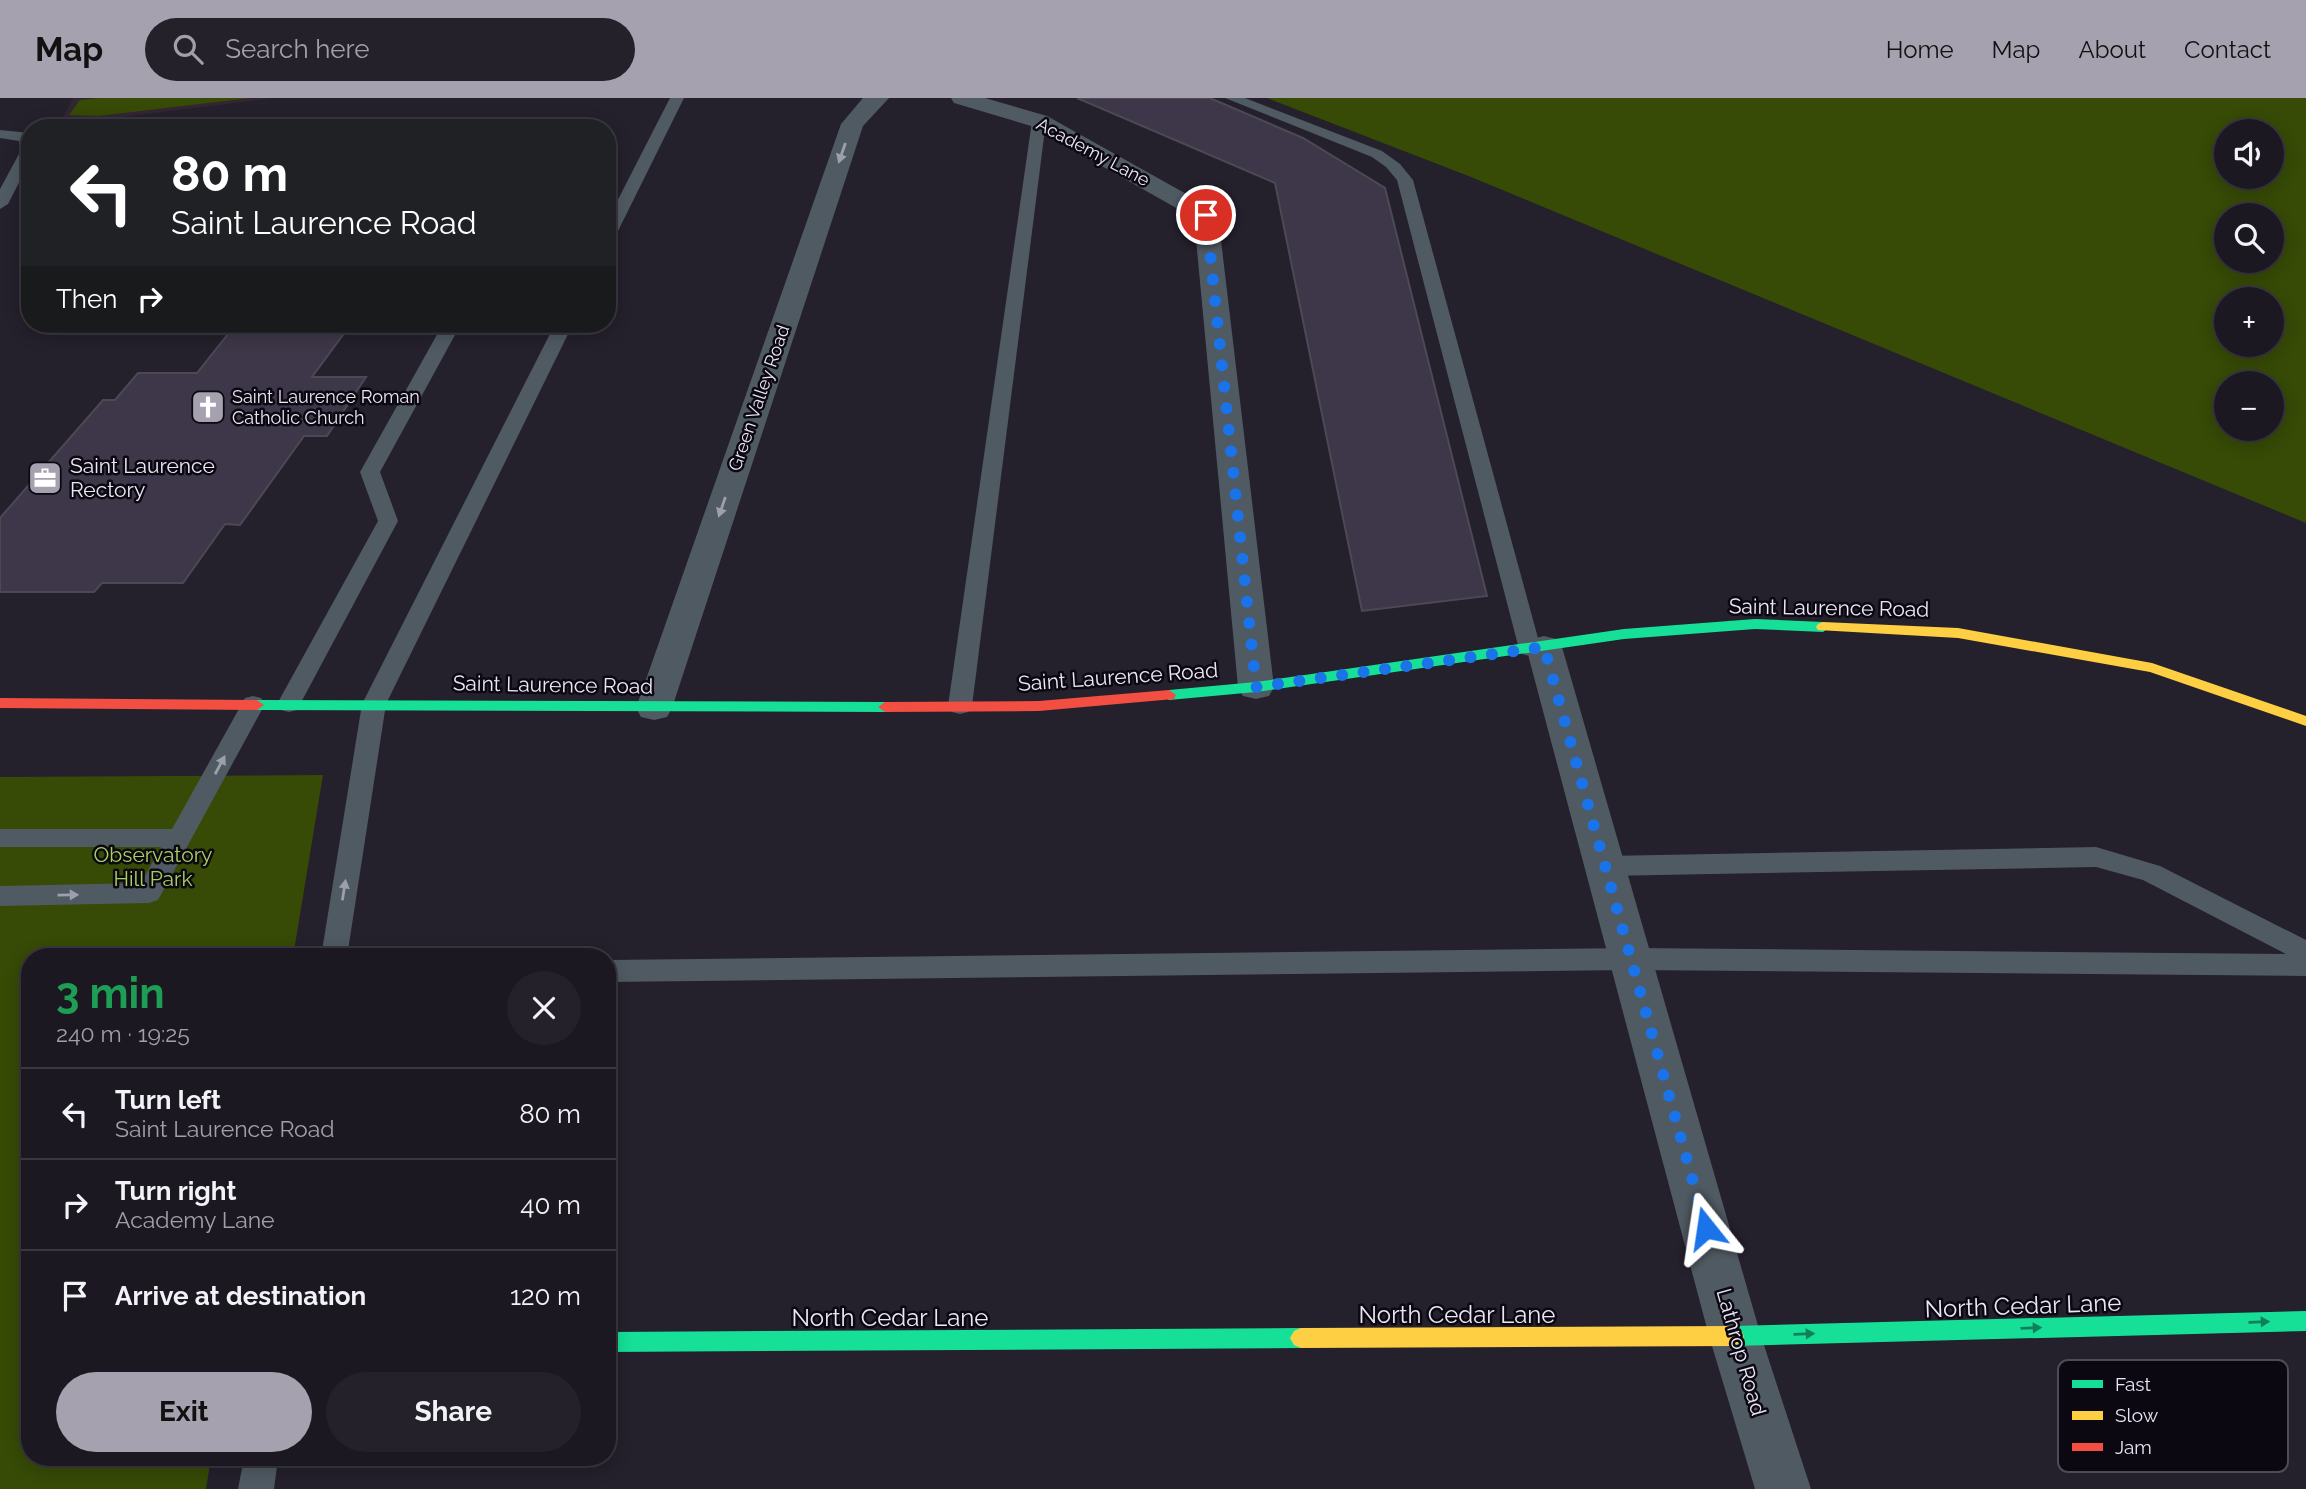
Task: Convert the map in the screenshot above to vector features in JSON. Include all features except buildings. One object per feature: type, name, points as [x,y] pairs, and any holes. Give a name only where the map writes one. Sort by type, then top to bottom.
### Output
[{"type":"street","name":"Green Valley Road","points":[[654,708],[852,124],[872,101],[878,98]]},
{"type":"street","name":"Academy Lane","points":[[962,98],[1039,121],[1206,215],[1256,687]]},
{"type":"street","name":"Saint Laurence Road","points":[[0,703],[654,708],[1039,706],[1256,687],[1624,634],[1755,624],[1958,633],[2152,668],[2306,721]]},
{"type":"street","name":"Lathrop Road","points":[[1537,648],[1605,866],[1735,1336],[1783,1489]]},
{"type":"street","name":"North Cedar Lane","points":[[616,1342],[1735,1336],[2306,1321]]},
{"type":"lane","points":[[616,219],[677,98]]},
{"type":"lane","points":[[1232,98],[1377,154],[1394,164],[1402,173],[1408,186],[1537,648]]},
{"type":"lane","points":[[960,706],[1039,121]]},
{"type":"lane","points":[[0,134],[21,136]]},
{"type":"lane","points":[[0,204],[21,164]]},
{"type":"lane","points":[[289,704],[388,521],[370,472],[447,333]]},
{"type":"lane","points":[[335,948],[374,704],[560,333]]},
{"type":"lane","points":[[0,896],[149,893],[253,704]]},
{"type":"lane","points":[[0,838],[180,838]]},
{"type":"lane","points":[[1605,866],[2096,857],[2151,873],[2306,952]]},
{"type":"lane","points":[[616,971],[1632,959],[2306,965]]},
{"type":"lane","points":[[256,1489],[260,1466]]},
{"type":"shaded area","points":[[73,98],[273,98],[107,119],[62,119]]},
{"type":"green space","points":[[250,98],[99,116],[69,115],[80,100]]},
{"type":"green space","points":[[1267,98],[2306,98],[2306,523],[1471,177]]},
{"type":"green space","name":"Observatory Hill Park","points":[[323,775],[294,948],[21,948],[21,1466],[210,1466],[206,1489],[0,1489],[0,777]]},
{"type":"traffic: fast","points":[[1169,695],[1256,687],[1624,634],[1755,624],[1823,627]]},
{"type":"traffic: fast","points":[[257,705],[885,707]]},
{"type":"traffic: fast","points":[[1733,1336],[2306,1321]]},
{"type":"traffic: fast","points":[[616,1342],[1301,1338]]},
{"type":"traffic: slow","points":[[1823,627],[1958,633],[2152,668],[2306,721]]},
{"type":"traffic: slow","points":[[1301,1338],[1733,1336]]},
{"type":"traffic: jam","points":[[885,707],[1039,706],[1169,695]]},
{"type":"traffic: jam","points":[[0,703],[257,705]]},
{"type":"place","name":"Saint Laurence Roman Catholic Church","points":[[208,407]]},
{"type":"place","name":"Saint Laurence Rectory","points":[[45,478]]},
{"type":"route","points":[[1206,215],[1256,687],[1544,647],[1706,1228]]}]
